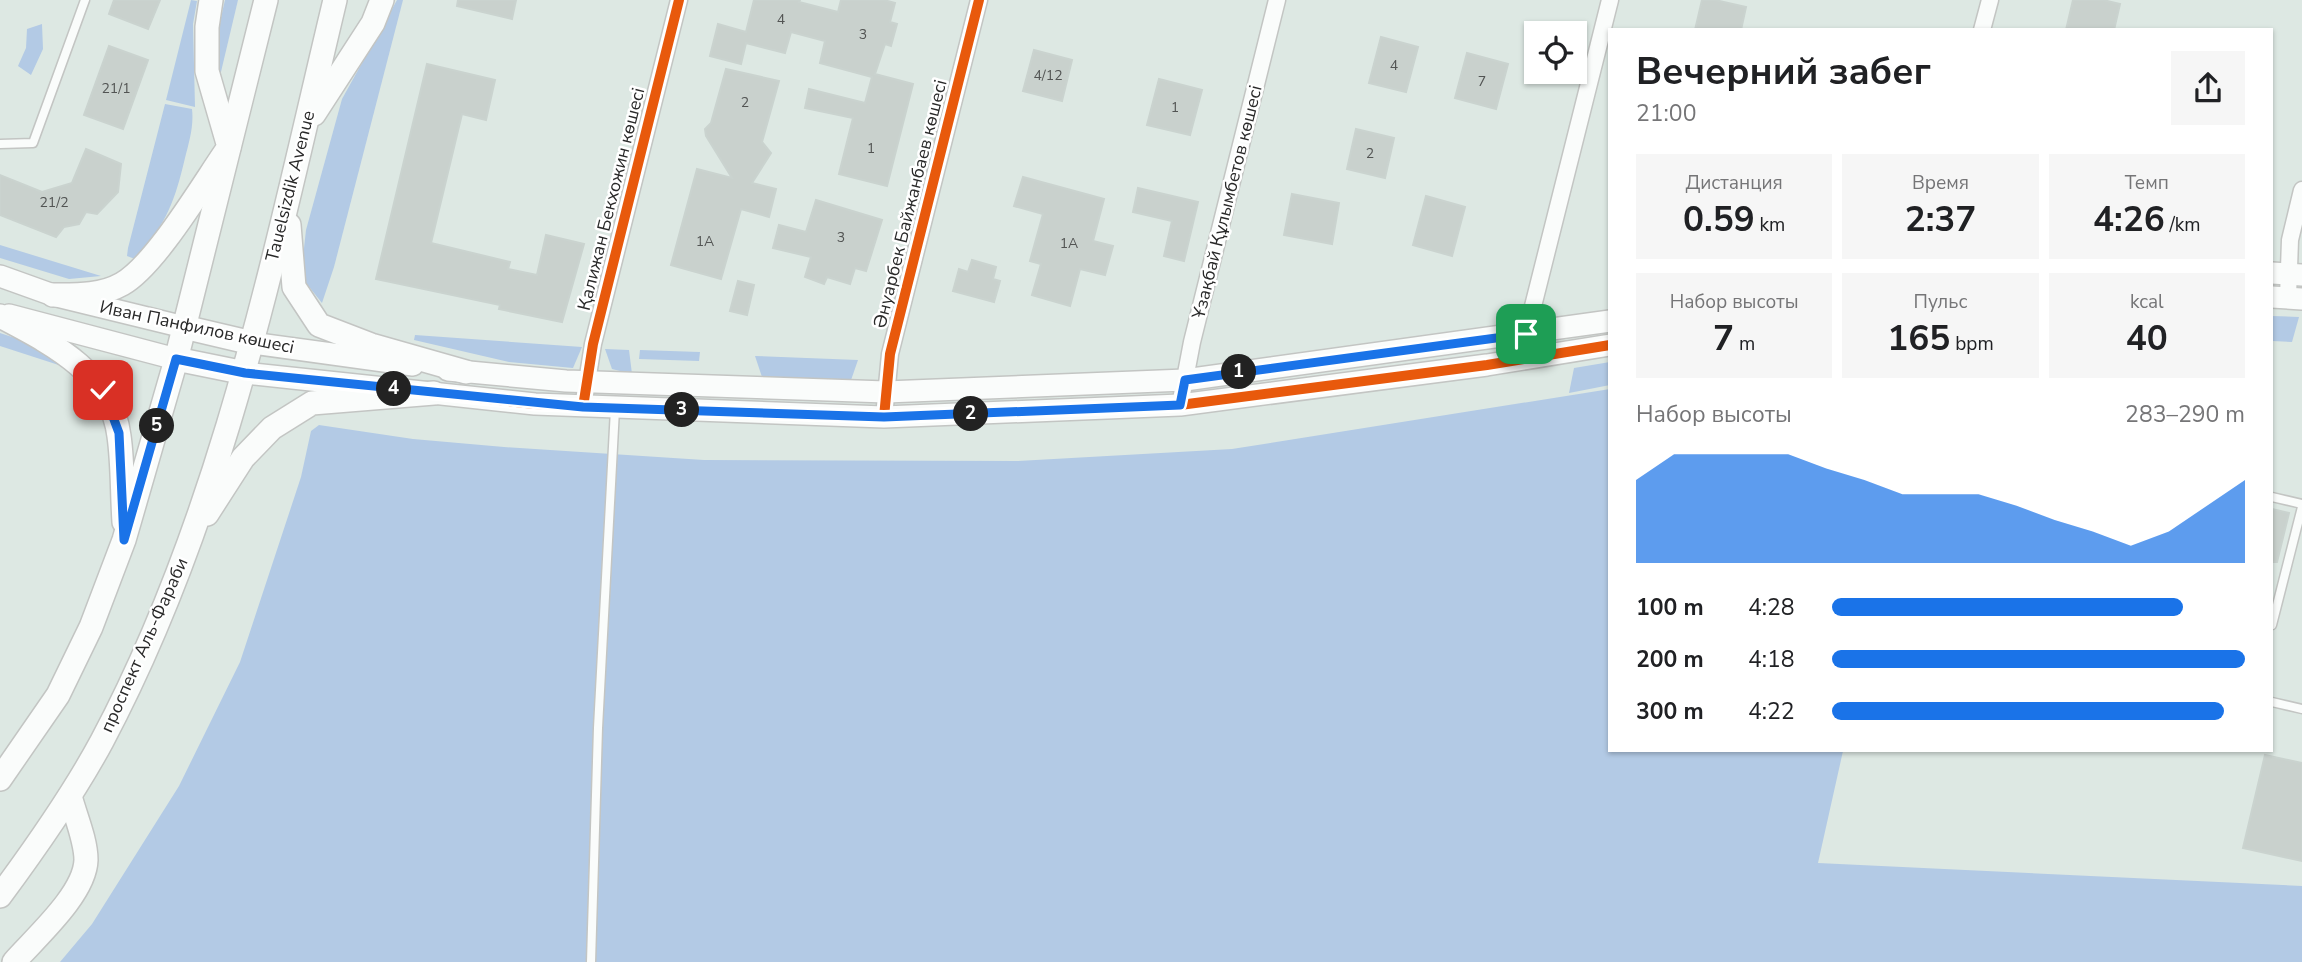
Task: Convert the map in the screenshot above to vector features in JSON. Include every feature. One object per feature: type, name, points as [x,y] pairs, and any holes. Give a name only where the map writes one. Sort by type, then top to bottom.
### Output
[{"type":"main road","points":[[212,0],[207,27],[207,71],[229,147]]},
{"type":"main road","points":[[0,779],[8,760],[58,695],[91,627],[124,540],[176,359],[266,0]]},
{"type":"main road","name":"Tauelsizdik Avenue","points":[[245,373],[335,0]]},
{"type":"main road","points":[[324,47],[348,0]]},
{"type":"main road","points":[[304,128],[373,23],[382,0]]},
{"type":"main road","points":[[53,295],[89,295],[122,284],[152,257],[229,147]]},
{"type":"main road","points":[[290,187],[289,242],[294,287],[319,325],[371,345],[466,372]]},
{"type":"main road","points":[[0,314],[76,362],[92,374],[103,390],[119,433],[124,540]]},
{"type":"main road","name":"Иван Панфилов көшесі","points":[[184,327],[252,343]]},
{"type":"main road","name":"Иван Панфилов көшесі","points":[[176,359],[245,373]]},
{"type":"main road","name":"проспект Аль-Фараби","points":[[0,896],[70,796],[102,740],[155,629],[187,547],[245,373]]},
{"type":"main road","points":[[187,547],[243,458],[288,416],[312,403],[434,393]]},
{"type":"main road","points":[[14,962],[74,893],[83,875],[86,858],[70,796]]},
{"type":"street","name":"Қалижан Бекхожин көшесі","points":[[583,407],[586,381],[679,0]]},
{"type":"street","name":"Әнуарбек Байжанбаев көшесі","points":[[884,417],[890,354],[979,0]]},
{"type":"street","name":"Ұзақбай Құлымбетов көшесі","points":[[1180,405],[1192,342],[1277,0]]},
{"type":"street","points":[[1524,359],[1526,334],[1609,0]]},
{"type":"street","points":[[1983,28],[1990,0]]},
{"type":"street","points":[[2287,298],[2290,240],[2302,190]]},
{"type":"street","name":"Иван Панфилов көшесі","points":[[0,276],[53,295],[184,327]]},
{"type":"street","name":"Иван Панфилов көшесі","points":[[0,314],[176,359]]},
{"type":"street","name":"Иван Панфилов көшесі","points":[[252,343],[466,372],[586,381],[886,392],[1185,380],[1608,321]]},
{"type":"street","name":"Иван Панфилов көшесі","points":[[245,373],[583,407],[884,417],[1180,405],[1608,345]]},
{"type":"lane","points":[[0,144],[33,143],[85,0]]},
{"type":"lane","points":[[591,962],[598,714],[615,408]]},
{"type":"lane","points":[[2273,497],[2302,506],[2273,621]]},
{"type":"lane","points":[[2273,702],[2302,709]]},
{"type":"shaded area","points":[[191,0],[197,1],[193,24],[195,107],[166,100]]},
{"type":"shaded area","points":[[225,0],[238,0],[220,76],[217,47]]},
{"type":"shaded area","points":[[397,0],[403,0],[334,267],[322,303],[306,283],[303,257],[306,230],[342,99]]},
{"type":"shaded area","points":[[42,24],[43,49],[31,75],[18,66],[26,48],[27,29]]},
{"type":"shaded area","points":[[165,104],[192,109],[191,134],[168,212],[135,259],[127,256],[128,248]]},
{"type":"shaded area","points":[[0,245],[101,276],[69,279],[0,258]]},
{"type":"shaded area","points":[[2273,316],[2299,317],[2292,342],[2273,341]]},
{"type":"shaded area","points":[[0,333],[42,347],[71,369],[0,346]]},
{"type":"shaded area","points":[[415,335],[582,347],[573,368],[509,362],[414,340]]},
{"type":"shaded area","points":[[605,349],[629,350],[632,374],[612,369]]},
{"type":"shaded area","points":[[640,350],[700,352],[699,361],[639,359]]},
{"type":"shaded area","points":[[755,356],[858,360],[850,383],[763,380]]},
{"type":"shaded area","points":[[1608,362],[1608,385],[1569,393],[1574,368]]},
{"type":"shaded area","points":[[1608,389],[1608,752],[1843,752],[1818,863],[2302,886],[2302,962],[60,962],[92,924],[179,786],[240,662],[301,477],[311,431],[319,425],[413,439],[704,460],[1018,461],[1232,449]]},
{"type":"building","points":[[114,0],[160,0],[148,29],[109,14]]},
{"type":"building","points":[[458,0],[516,0],[512,19],[457,6]]},
{"type":"building","points":[[754,0],[800,0],[799,2],[838,12],[841,0],[884,0],[895,3],[890,22],[897,24],[891,46],[885,44],[875,74],[913,84],[887,186],[839,174],[853,118],[805,108],[809,89],[865,103],[872,77],[820,63],[825,41],[791,32],[785,53],[746,43],[741,64],[710,56],[718,24],[746,32]]},
{"type":"building","points":[[1702,0],[1746,7],[1741,28],[1695,28]]},
{"type":"building","points":[[2073,0],[2103,0],[2120,4],[2114,28],[2066,28]]},
{"type":"building","points":[[1381,37],[1418,47],[1406,92],[1369,83]]},
{"type":"building","points":[[109,46],[148,60],[123,129],[84,115]]},
{"type":"building","points":[[1034,50],[1072,60],[1062,101],[1023,91]]},
{"type":"building","points":[[1467,53],[1508,64],[1496,109],[1455,98]]},
{"type":"building","points":[[427,64],[495,80],[486,120],[462,114],[431,243],[510,262],[508,269],[537,275],[546,235],[584,244],[562,322],[499,309],[500,305],[376,279]]},
{"type":"building","points":[[726,69],[779,81],[762,142],[771,153],[752,183],[776,189],[769,217],[741,209],[721,279],[671,265],[697,169],[732,178],[706,136],[705,129],[711,123]]},
{"type":"building","points":[[1159,79],[1202,90],[1190,135],[1147,125]]},
{"type":"building","points":[[1356,129],[1394,138],[1385,178],[1347,169]]},
{"type":"building","points":[[86,149],[121,164],[118,192],[97,214],[86,212],[79,224],[64,227],[56,237],[0,215],[0,175],[42,192],[72,183]]},
{"type":"building","points":[[1023,177],[1104,199],[1093,241],[1113,246],[1105,275],[1080,269],[1070,306],[1032,295],[1041,264],[1030,261],[1043,214],[1014,206]]},
{"type":"building","points":[[1138,188],[1198,202],[1184,261],[1164,256],[1172,221],[1133,212]]},
{"type":"building","points":[[1292,194],[1339,203],[1332,244],[1284,235]]},
{"type":"building","points":[[1426,196],[1465,207],[1452,256],[1413,245]]},
{"type":"building","points":[[816,200],[882,220],[866,271],[855,268],[850,284],[827,277],[824,284],[805,277],[811,257],[773,248],[779,225],[806,232]]},
{"type":"building","points":[[972,260],[996,267],[993,279],[1000,281],[994,302],[953,291],[959,269],[968,272]]},
{"type":"building","points":[[738,281],[754,285],[747,315],[730,311]]},
{"type":"building","points":[[2273,509],[2289,513],[2277,562],[2273,562]]},
{"type":"building","points":[[2265,755],[2302,763],[2302,861],[2243,848]]},
{"type":"cycle path","points":[[583,407],[593,344],[679,0]]},
{"type":"cycle path","points":[[884,417],[890,354],[979,0]]},
{"type":"cycle path","points":[[245,373],[535,404],[884,417],[1180,405],[1487,365],[1608,345]]},
{"type":"route","points":[[103,390],[119,433],[124,540],[176,359],[245,373],[535,404],[884,417],[1180,405],[1185,380],[1526,334]]}]
